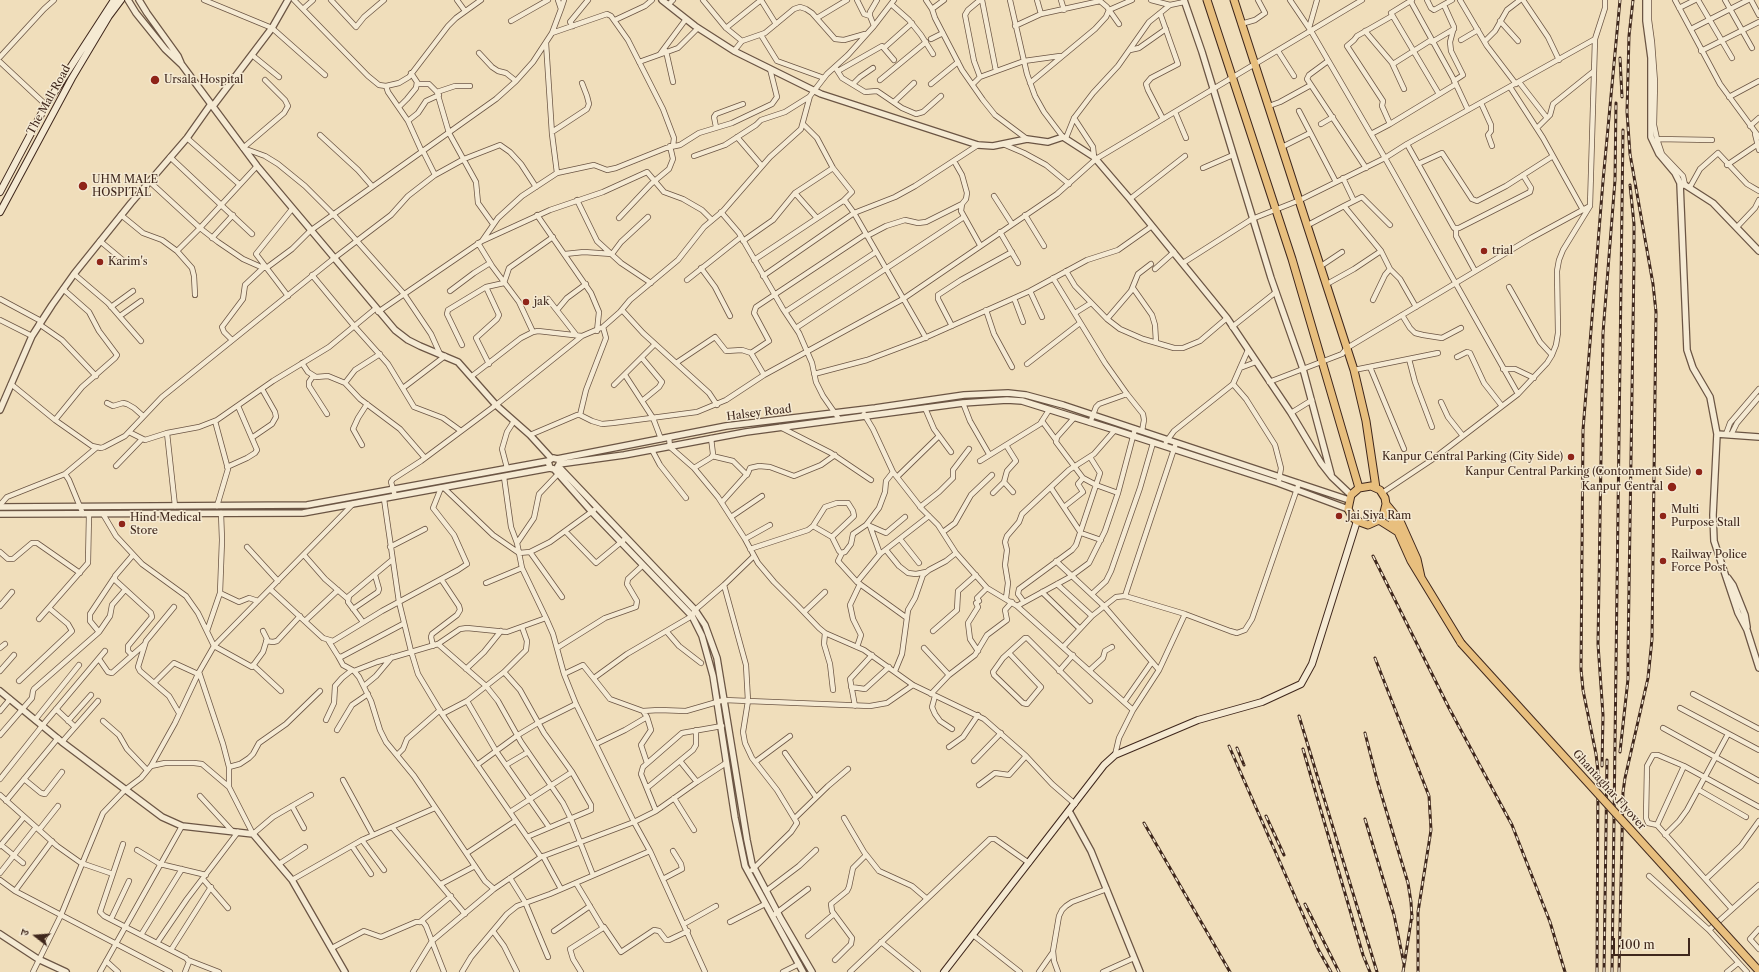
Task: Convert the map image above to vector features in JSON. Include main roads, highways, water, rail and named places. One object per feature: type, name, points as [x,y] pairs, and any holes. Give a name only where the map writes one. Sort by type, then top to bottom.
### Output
[{"type":"main road","name":"The Mall Road","points":[[0,192],[46,105],[114,0]]},
{"type":"main road","name":"The Mall Road","points":[[0,212],[72,78],[109,16],[121,0]]},
{"type":"main road","points":[[1207,0],[1276,210],[1323,361],[1359,488]]},
{"type":"main road","points":[[1234,0],[1354,370],[1366,421],[1379,491],[1411,561],[1421,577]]},
{"type":"main road","points":[[1379,491],[1365,486],[1359,488],[1350,498],[1348,509],[1353,518],[1368,525],[1379,520],[1386,508]]},
{"type":"main road","points":[[1386,508],[1400,520],[1417,559],[1421,577]]},
{"type":"main road","points":[[1379,520],[1398,533]]},
{"type":"main road","points":[[944,972],[1029,864],[1104,765],[1115,755],[1198,720],[1262,702],[1301,684],[1312,664],[1357,521]]},
{"type":"main road","name":"Ghantaghar Flyover","points":[[1421,577],[1446,621],[1461,643],[1759,971]]},
{"type":"railway","points":[[1597,972],[1598,771],[1583,690],[1581,669],[1583,430],[1603,181],[1620,0]]},
{"type":"railway","points":[[1619,972],[1623,792],[1648,678],[1652,639],[1656,312],[1653,284],[1630,154],[1627,112],[1629,36],[1633,0]]},
{"type":"railway","points":[[1620,58],[1622,97]]},
{"type":"railway","points":[[1602,766],[1603,715],[1598,644],[1603,333],[1615,180],[1616,103]]},
{"type":"railway","points":[[1612,972],[1623,130]]},
{"type":"railway","points":[[1620,752],[1628,679],[1634,261],[1634,224],[1630,185]]},
{"type":"railway","points":[[1373,556],[1449,708],[1512,825],[1550,922],[1565,972]]},
{"type":"railway","points":[[1375,658],[1429,796],[1431,830],[1418,912],[1418,972]]},
{"type":"railway","points":[[1299,716],[1377,972]]},
{"type":"railway","points":[[1365,733],[1377,780],[1408,883],[1412,919]]},
{"type":"railway","points":[[1229,746],[1318,949],[1331,972]]},
{"type":"railway","points":[[1237,748],[1244,765]]},
{"type":"railway","points":[[1303,749],[1363,955],[1370,972]]},
{"type":"railway","points":[[1604,972],[1607,760]]},
{"type":"railway","points":[[1266,816],[1284,855]]},
{"type":"railway","points":[[1365,819],[1394,915],[1404,964]]},
{"type":"railway","points":[[1144,823],[1230,972]]},
{"type":"railway","points":[[1305,904],[1339,972]]},
{"type":"railway","points":[[1403,972],[1412,915]]},
{"type":"place","name":"Ursala Hospital","points":[[155,80]]},
{"type":"place","name":"UHM MALE HOSPITAL","points":[[83,186]]},
{"type":"place","name":"trial","points":[[1484,251]]},
{"type":"place","name":"Karim's","points":[[100,262]]},
{"type":"place","name":"jak","points":[[526,302]]},
{"type":"place","name":"Kanpur Central Parking (City Side)","points":[[1571,457]]},
{"type":"place","name":"Kanpur Central Parking (Contonment Side)","points":[[1699,472]]},
{"type":"place","name":"Kanpur Central","points":[[1672,487]]},
{"type":"place","name":"Jai Siya Ram","points":[[1339,516]]},
{"type":"place","name":"Multi Purpose Stall","points":[[1663,516]]},
{"type":"place","name":"Hind Medical Store","points":[[122,524]]},
{"type":"place","name":"Railway Police Force Post","points":[[1663,561]]}]
